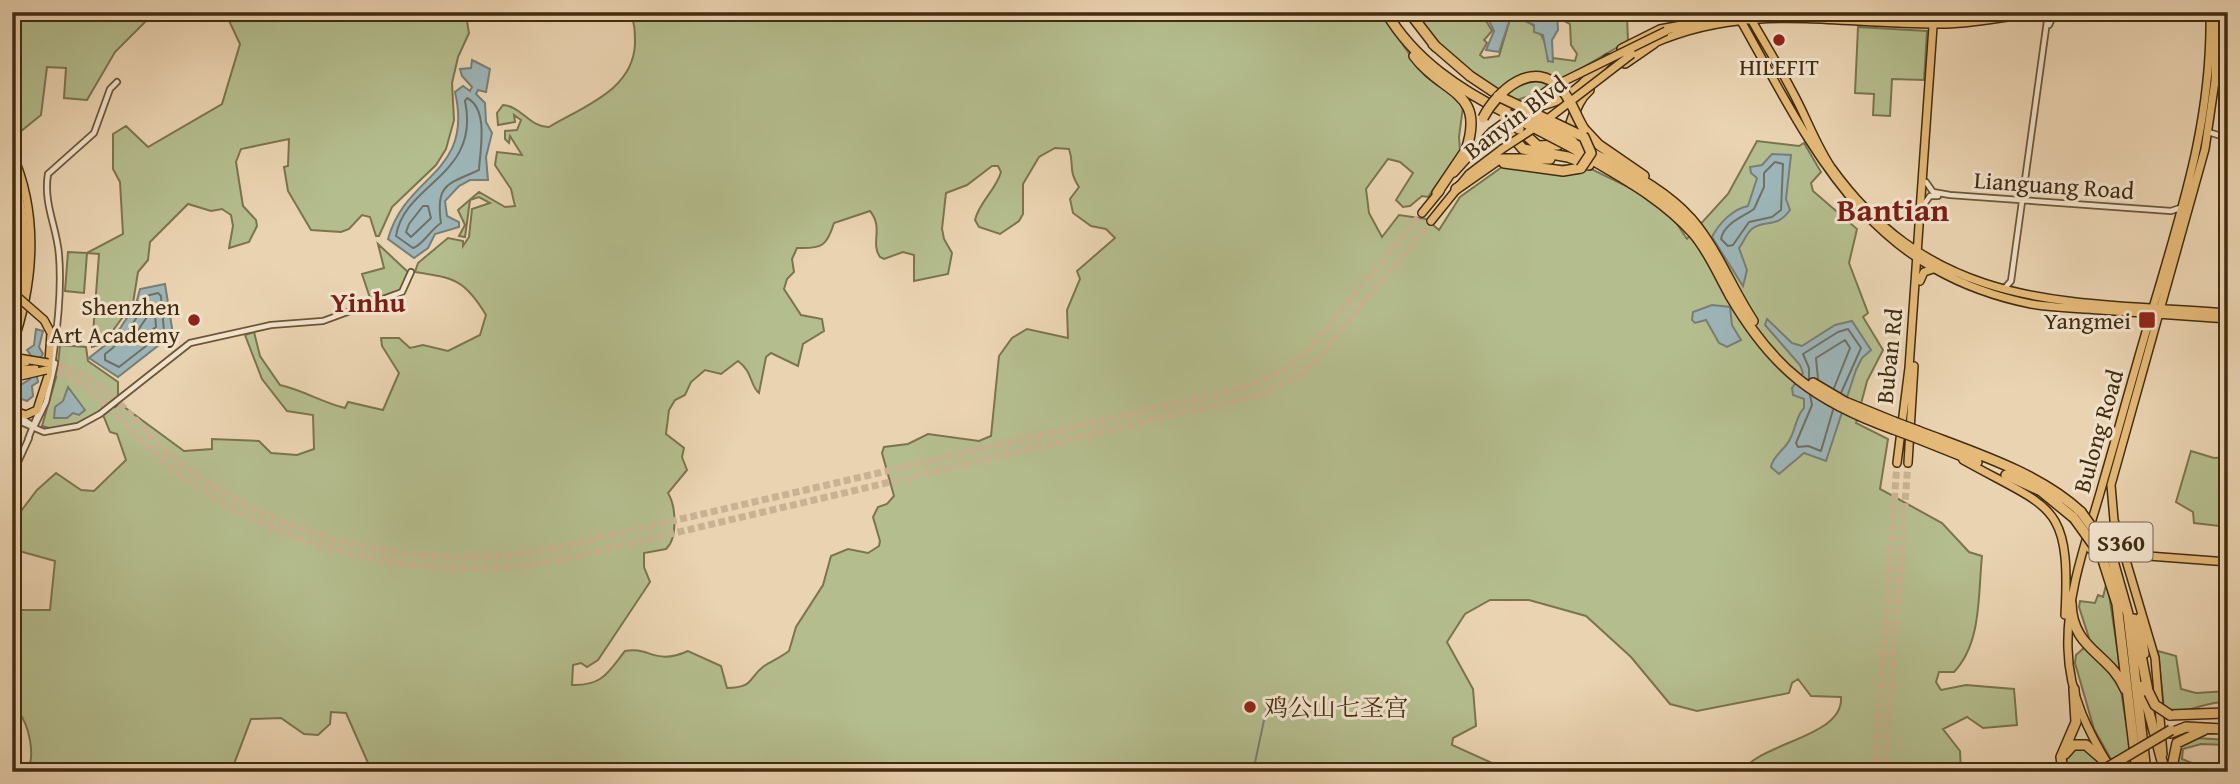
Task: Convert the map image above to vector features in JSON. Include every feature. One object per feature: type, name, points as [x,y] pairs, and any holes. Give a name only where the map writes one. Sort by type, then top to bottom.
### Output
[{"type":"highway","points":[[1386,12],[1421,65],[1455,91],[1468,106],[1472,127],[1466,150]]},
{"type":"highway","points":[[1409,12],[1433,44],[1508,114],[1518,129],[1535,144],[1545,147]]},
{"type":"highway","points":[[1623,177],[1518,146],[1510,129],[1516,115],[1561,101],[1597,72],[1609,58],[1633,43],[1660,30],[1682,26]]},
{"type":"highway","points":[[1399,31],[1422,57],[1459,87],[1572,145],[1675,207]]},
{"type":"highway","points":[[1518,146],[1545,147],[1561,142],[1576,106],[1592,88],[1654,43]]},
{"type":"highway","points":[[1433,44],[1498,96],[1584,137],[1591,153],[1581,165],[1567,171],[1504,163],[1488,164],[1456,189]]},
{"type":"highway","points":[[1498,96],[1516,102],[1541,102],[1565,93],[1597,72]]},
{"type":"highway","points":[[1437,193],[1504,88],[1518,80],[1538,77],[1561,88],[1584,129],[1599,145],[1644,176],[1706,240],[1764,344],[1786,367],[1823,397],[2036,481],[2061,495],[2118,573],[2133,616],[2149,693],[2155,705],[2170,715],[2224,713]]},
{"type":"highway","points":[[1592,88],[1580,110],[1583,133],[1601,152],[1644,176]]},
{"type":"highway","points":[[1572,145],[1675,207]]},
{"type":"highway","points":[[12,173],[23,223],[27,272],[12,323]]},
{"type":"highway","points":[[12,202],[17,240],[12,293]]},
{"type":"highway","points":[[1917,435],[2030,486],[2078,515]]},
{"type":"highway","points":[[2107,556],[2117,604],[2137,772]]},
{"type":"highway","points":[[2118,573],[2128,614],[2148,772],[2179,771],[2177,743],[2182,738],[2204,730]]},
{"type":"highway","points":[[2071,603],[2077,634],[2120,679],[2132,718]]},
{"type":"highway","points":[[2133,616],[2142,691],[2154,724],[2163,768]]},
{"type":"highway","points":[[2065,772],[2061,757],[2076,722],[2074,688]]},
{"type":"highway","points":[[2099,772],[2171,732],[2211,714]]},
{"type":"highway","points":[[2065,772],[2063,757],[2073,746],[2090,747],[2109,769],[2171,732],[2186,727],[2222,729]]},
{"type":"main road","points":[[1988,12],[1935,18],[1811,13],[1738,15],[1811,138],[1852,192],[1880,222],[1920,257],[2017,295],[2228,319]]},
{"type":"main road","points":[[1750,14],[1935,18],[2040,12]]},
{"type":"main road","points":[[2209,12],[2214,22]]},
{"type":"main road","points":[[2214,22],[2218,12]]},
{"type":"main road","points":[[1750,14],[1793,91],[1822,163],[1864,215],[1937,270],[1976,288],[2029,303],[2134,309],[2145,303],[2158,290]]},
{"type":"main road","name":"Banyin Blvd","points":[[1422,213],[1491,132],[1552,87],[1666,31],[1738,15]]},
{"type":"main road","name":"Banyin Blvd","points":[[1431,221],[1456,189],[1478,167],[1545,121],[1633,54],[1684,30],[1738,15]]},
{"type":"main road","points":[[1920,257],[1935,18]]},
{"type":"main road","points":[[1920,257],[1935,18]]},
{"type":"main road","name":"Bulong Road","points":[[2109,769],[2087,725],[2074,688],[2068,640],[2071,603],[2098,501],[2156,311],[2168,284],[2208,132],[2217,61],[2214,22]]},
{"type":"main road","name":"Bulong Road","points":[[2156,311],[2158,290],[2178,224],[2206,108],[2214,22]]},
{"type":"main road","points":[[1751,29],[1811,138]]},
{"type":"main road","points":[[12,153],[30,218],[27,272],[12,334]]},
{"type":"main road","points":[[1906,244],[1914,244],[1920,238]]},
{"type":"main road","name":"Buban Rd","points":[[1908,463],[1920,257]]},
{"type":"main road","name":"Buban Rd","points":[[1898,463],[1920,257]]},
{"type":"main road","points":[[1920,281],[1926,270],[1937,270]]},
{"type":"main road","points":[[27,272],[12,352],[47,367]]},
{"type":"main road","points":[[2168,284],[2170,304],[2177,313]]},
{"type":"main road","points":[[12,293],[46,321],[51,332],[48,376],[37,410],[21,419]]},
{"type":"main road","points":[[2134,309],[2151,327],[2177,313],[2228,313]]},
{"type":"main road","name":"Bulong Road","points":[[2151,327],[2115,466],[2111,502],[2157,672],[2163,768]]},
{"type":"main road","points":[[12,364],[47,367]]},
{"type":"main road","points":[[12,370],[47,367]]},
{"type":"main road","points":[[12,379],[47,367]]},
{"type":"main road","points":[[1944,449],[2029,494],[2049,512],[2063,539],[2065,549],[2068,640]]},
{"type":"main road","points":[[2098,501],[2101,507],[2106,509],[2111,502]]},
{"type":"main road","points":[[2086,544],[2112,537],[2116,527]]},
{"type":"main road","points":[[2083,554],[2096,547],[2116,542],[2127,560]]},
{"type":"main road","points":[[2086,544],[2096,547]]},
{"type":"main road","points":[[2123,548],[2131,554],[2143,557],[2228,563]]},
{"type":"main road","points":[[2129,568],[2132,561],[2143,557]]},
{"type":"main road","points":[[2138,596],[2149,693]]},
{"type":"street","points":[[2017,295],[2013,283],[2047,22],[2046,16],[2040,12]]},
{"type":"street","points":[[1997,289],[2005,288],[2011,281],[2050,22],[2055,12]]},
{"type":"street","points":[[21,419],[36,416],[51,375],[58,311],[59,253],[46,195],[48,174],[94,133],[110,89],[117,82]]},
{"type":"street","points":[[2208,132],[2228,138]]},
{"type":"street","points":[[21,419],[52,381],[60,324],[61,250],[48,194],[50,174],[55,165]]},
{"type":"street","name":"Lianguang Road","points":[[1926,182],[1931,191],[1944,194],[2023,202],[2171,211],[2183,205]]},
{"type":"street","name":"Lianguang Road","points":[[1925,203],[1928,197],[1935,195],[2171,214],[2176,217],[2178,224]]},
{"type":"street","points":[[21,419],[47,432],[73,428],[97,416],[190,343],[271,325],[330,319],[400,293],[407,286],[411,272]]},
{"type":"street","points":[[12,475],[28,439],[21,419]]},
{"type":"green space","points":[[12,12],[37,16],[38,12],[50,16],[51,12],[155,12],[115,52],[87,100],[64,98],[66,68],[47,67],[41,115],[15,136],[12,132]]},
{"type":"green space","points":[[225,12],[471,12],[467,21],[469,33],[458,57],[452,83],[454,120],[446,149],[436,165],[392,207],[379,236],[376,236],[370,217],[362,215],[349,229],[341,232],[311,230],[288,191],[284,167],[288,166],[289,139],[241,149],[236,162],[243,206],[256,220],[257,226],[249,242],[229,248],[233,226],[231,215],[222,209],[211,211],[188,204],[150,242],[148,260],[138,272],[133,303],[103,344],[92,347],[99,254],[87,253],[123,234],[120,182],[113,169],[113,134],[126,126],[148,147],[222,104],[240,44]]},
{"type":"green space","points":[[630,12],[1381,12],[1420,70],[1456,97],[1463,107],[1460,151],[1428,197],[1422,196],[1410,206],[1403,207],[1396,200],[1413,173],[1400,162],[1388,159],[1366,189],[1369,213],[1382,237],[1399,215],[1426,219],[1439,230],[1460,197],[1502,167],[1583,165],[1647,196],[1669,212],[1687,239],[1728,194],[1757,141],[1799,146],[1804,143],[1821,172],[1811,183],[1813,191],[1857,229],[1849,263],[1868,313],[1863,317],[1883,350],[1867,381],[1856,423],[1888,439],[1880,489],[1942,523],[1969,552],[1982,556],[1977,617],[1970,647],[1954,672],[1939,672],[1936,682],[1941,690],[1966,685],[2014,689],[2017,725],[1983,728],[1967,717],[1943,729],[1960,751],[1961,772],[1741,772],[1766,753],[1830,721],[1838,710],[1841,697],[1811,696],[1798,679],[1792,683],[1789,693],[1697,711],[1670,704],[1631,657],[1586,616],[1529,600],[1490,600],[1465,614],[1447,642],[1473,689],[1476,726],[1453,738],[1452,745],[1512,772],[372,772],[346,713],[331,712],[330,724],[318,735],[304,734],[281,718],[251,719],[231,772],[27,772],[31,757],[28,732],[18,711],[12,712],[12,610],[50,610],[55,561],[12,549],[15,519],[37,490],[56,473],[81,490],[94,491],[126,460],[117,434],[110,432],[103,415],[120,404],[184,451],[212,449],[212,439],[259,441],[271,453],[297,455],[314,449],[313,415],[287,411],[262,379],[245,335],[254,332],[260,356],[280,385],[345,408],[348,402],[383,410],[399,373],[382,346],[381,338],[399,338],[410,348],[423,345],[448,351],[480,335],[486,315],[472,294],[450,279],[415,272],[418,263],[448,238],[463,241],[463,246],[469,237],[472,209],[490,203],[479,197],[470,200],[465,237],[459,236],[465,225],[458,210],[479,192],[505,207],[515,206],[511,189],[495,165],[497,152],[522,155],[510,136],[509,143],[505,139],[505,131],[517,130],[521,120],[514,115],[515,122],[498,125],[497,113],[503,105],[509,106],[537,124],[549,127],[604,95],[626,73],[632,60],[635,40]],"holes":[[[1055,148],[1069,149],[1073,175],[1079,187],[1070,199],[1073,213],[1091,226],[1106,229],[1115,238],[1077,271],[1080,279],[1067,310],[1068,338],[1027,329],[1012,338],[999,356],[991,436],[979,441],[928,434],[908,444],[884,447],[882,453],[894,496],[887,504],[878,507],[873,517],[879,546],[868,553],[848,549],[831,556],[823,585],[796,627],[789,651],[764,666],[750,682],[736,688],[727,688],[721,666],[688,651],[668,657],[633,650],[625,651],[598,680],[572,685],[573,665],[581,663],[587,667],[598,660],[650,582],[644,567],[644,553],[666,549],[670,544],[674,530],[674,514],[668,493],[687,470],[682,457],[684,448],[666,434],[669,410],[675,400],[685,395],[691,382],[705,370],[721,374],[738,361],[759,393],[766,357],[771,353],[798,366],[803,344],[824,331],[822,319],[801,315],[784,289],[787,279],[794,272],[792,259],[797,248],[818,247],[829,237],[834,223],[870,211],[876,223],[876,246],[880,257],[884,259],[903,252],[914,255],[914,281],[948,274],[952,253],[942,229],[946,193],[967,185],[992,166],[998,166],[1001,172],[999,178],[980,207],[975,220],[979,227],[1000,234],[1019,221],[1023,214],[1023,184],[1039,157]]]},
{"type":"green space","points":[[1414,12],[1481,12],[1492,31],[1484,40],[1487,43],[1480,55],[1484,58],[1499,56],[1510,19],[1508,12],[1525,12],[1525,21],[1542,36],[1548,61],[1553,58],[1575,61],[1577,54],[1571,45],[1570,24],[1559,18],[1557,12],[1614,12],[1617,16],[1627,16],[1628,41],[1539,93],[1517,100],[1459,64],[1435,40]]},
{"type":"green space","points":[[1858,27],[1927,31],[1924,80],[1892,79],[1890,116],[1873,115],[1874,94],[1855,93]]},
{"type":"green space","points":[[378,244],[409,273],[401,290],[371,301],[362,274],[384,268]]},
{"type":"green space","points":[[68,252],[87,253],[84,293],[65,291]]},
{"type":"green space","points":[[60,345],[86,347],[88,361],[118,382],[118,397],[83,422],[52,429],[42,426],[57,374]]},
{"type":"green space","points":[[2191,451],[2214,458],[2228,457],[2228,527],[2194,523],[2193,512],[2176,502]]},
{"type":"green space","points":[[2107,581],[2122,680],[2087,642],[2089,638],[2079,607],[2080,601],[2095,603],[2098,595],[2103,597]]},
{"type":"green space","points":[[2085,647],[2112,675],[2121,691],[2134,772],[2118,772],[2094,729],[2075,663],[2076,655]]},
{"type":"green space","points":[[2158,651],[2176,656],[2181,689],[2196,693],[2228,691],[2228,702],[2211,703],[2180,711],[2164,709]]},
{"type":"green space","points":[[2196,738],[2228,740],[2228,745],[2201,744],[2183,749],[2182,759],[2214,772],[2174,766],[2178,746]]},
{"type":"green space","points":[[2074,748],[2084,748],[2103,765],[2092,772],[2071,772],[2065,761]]},
{"type":"water","points":[[1485,12],[1508,12],[1510,19],[1499,52],[1486,50],[1494,31]]},
{"type":"water","points":[[1524,12],[1557,12],[1558,30],[1552,40],[1553,62],[1548,61],[1543,35],[1534,32],[1534,25],[1525,21]]},
{"type":"water","points":[[472,60],[490,69],[486,92],[478,90],[476,94],[485,103],[486,122],[492,133],[486,157],[488,180],[470,180],[459,186],[445,201],[447,216],[459,222],[459,227],[435,234],[428,248],[414,258],[388,239],[397,217],[447,158],[455,141],[458,119],[455,92],[463,86],[470,91],[472,87],[462,76],[460,69],[471,68]]},
{"type":"water","points":[[1772,154],[1791,155],[1786,199],[1790,210],[1780,220],[1758,225],[1747,235],[1739,248],[1747,270],[1743,286],[1712,237],[1727,217],[1748,206],[1757,178],[1751,173],[1750,167],[1762,165]]},
{"type":"water","points":[[165,284],[173,334],[118,377],[89,358],[113,339],[136,304],[140,289]]},
{"type":"water","points":[[1712,305],[1730,307],[1732,325],[1741,340],[1727,347],[1719,343],[1706,320],[1695,323],[1692,320],[1693,312]]},
{"type":"water","points":[[1767,319],[1792,343],[1802,346],[1835,325],[1852,321],[1871,350],[1862,358],[1856,370],[1826,461],[1804,453],[1779,474],[1771,467],[1790,439],[1804,408],[1804,399],[1793,395],[1792,388],[1803,373],[1800,365],[1765,325]]},
{"type":"water","points":[[36,329],[43,331],[39,347],[43,354],[35,366],[38,382],[32,386],[33,396],[27,401],[19,398],[16,388],[30,379],[35,361],[27,350],[34,345]]},
{"type":"water","points":[[68,387],[85,410],[79,415],[73,413],[67,418],[54,418],[55,407],[63,401]]},
{"type":"waterway","points":[[1253,772],[1267,706]]},
{"type":"tunnel","points":[[48,363],[67,367],[101,387],[173,457],[213,486],[257,510],[304,530],[352,544],[402,553],[453,557],[503,556],[552,549],[1222,393],[1258,382],[1281,371],[1310,348],[1422,213]]},
{"type":"tunnel","points":[[47,370],[65,374],[81,383],[170,467],[211,496],[256,520],[303,539],[353,554],[404,564],[507,568],[556,561],[1267,393],[1302,374],[1320,356],[1431,221]]},
{"type":"tunnel","points":[[1875,772],[1897,463]]},
{"type":"tunnel","points":[[1885,772],[1908,463]]},
{"type":"place","name":"HILEFIT","points":[[1779,40]]},
{"type":"place","name":"Shenzhen Art Academy","points":[[194,320]]},
{"type":"place","name":"Yangmei","points":[[2147,320]]},
{"type":"place","name":"鸡公山七圣宫","points":[[1250,707]]},
{"type":"district","name":"Bantian","points":[[1893,209]]},
{"type":"district","name":"Yinhu","points":[[368,301]]}]
